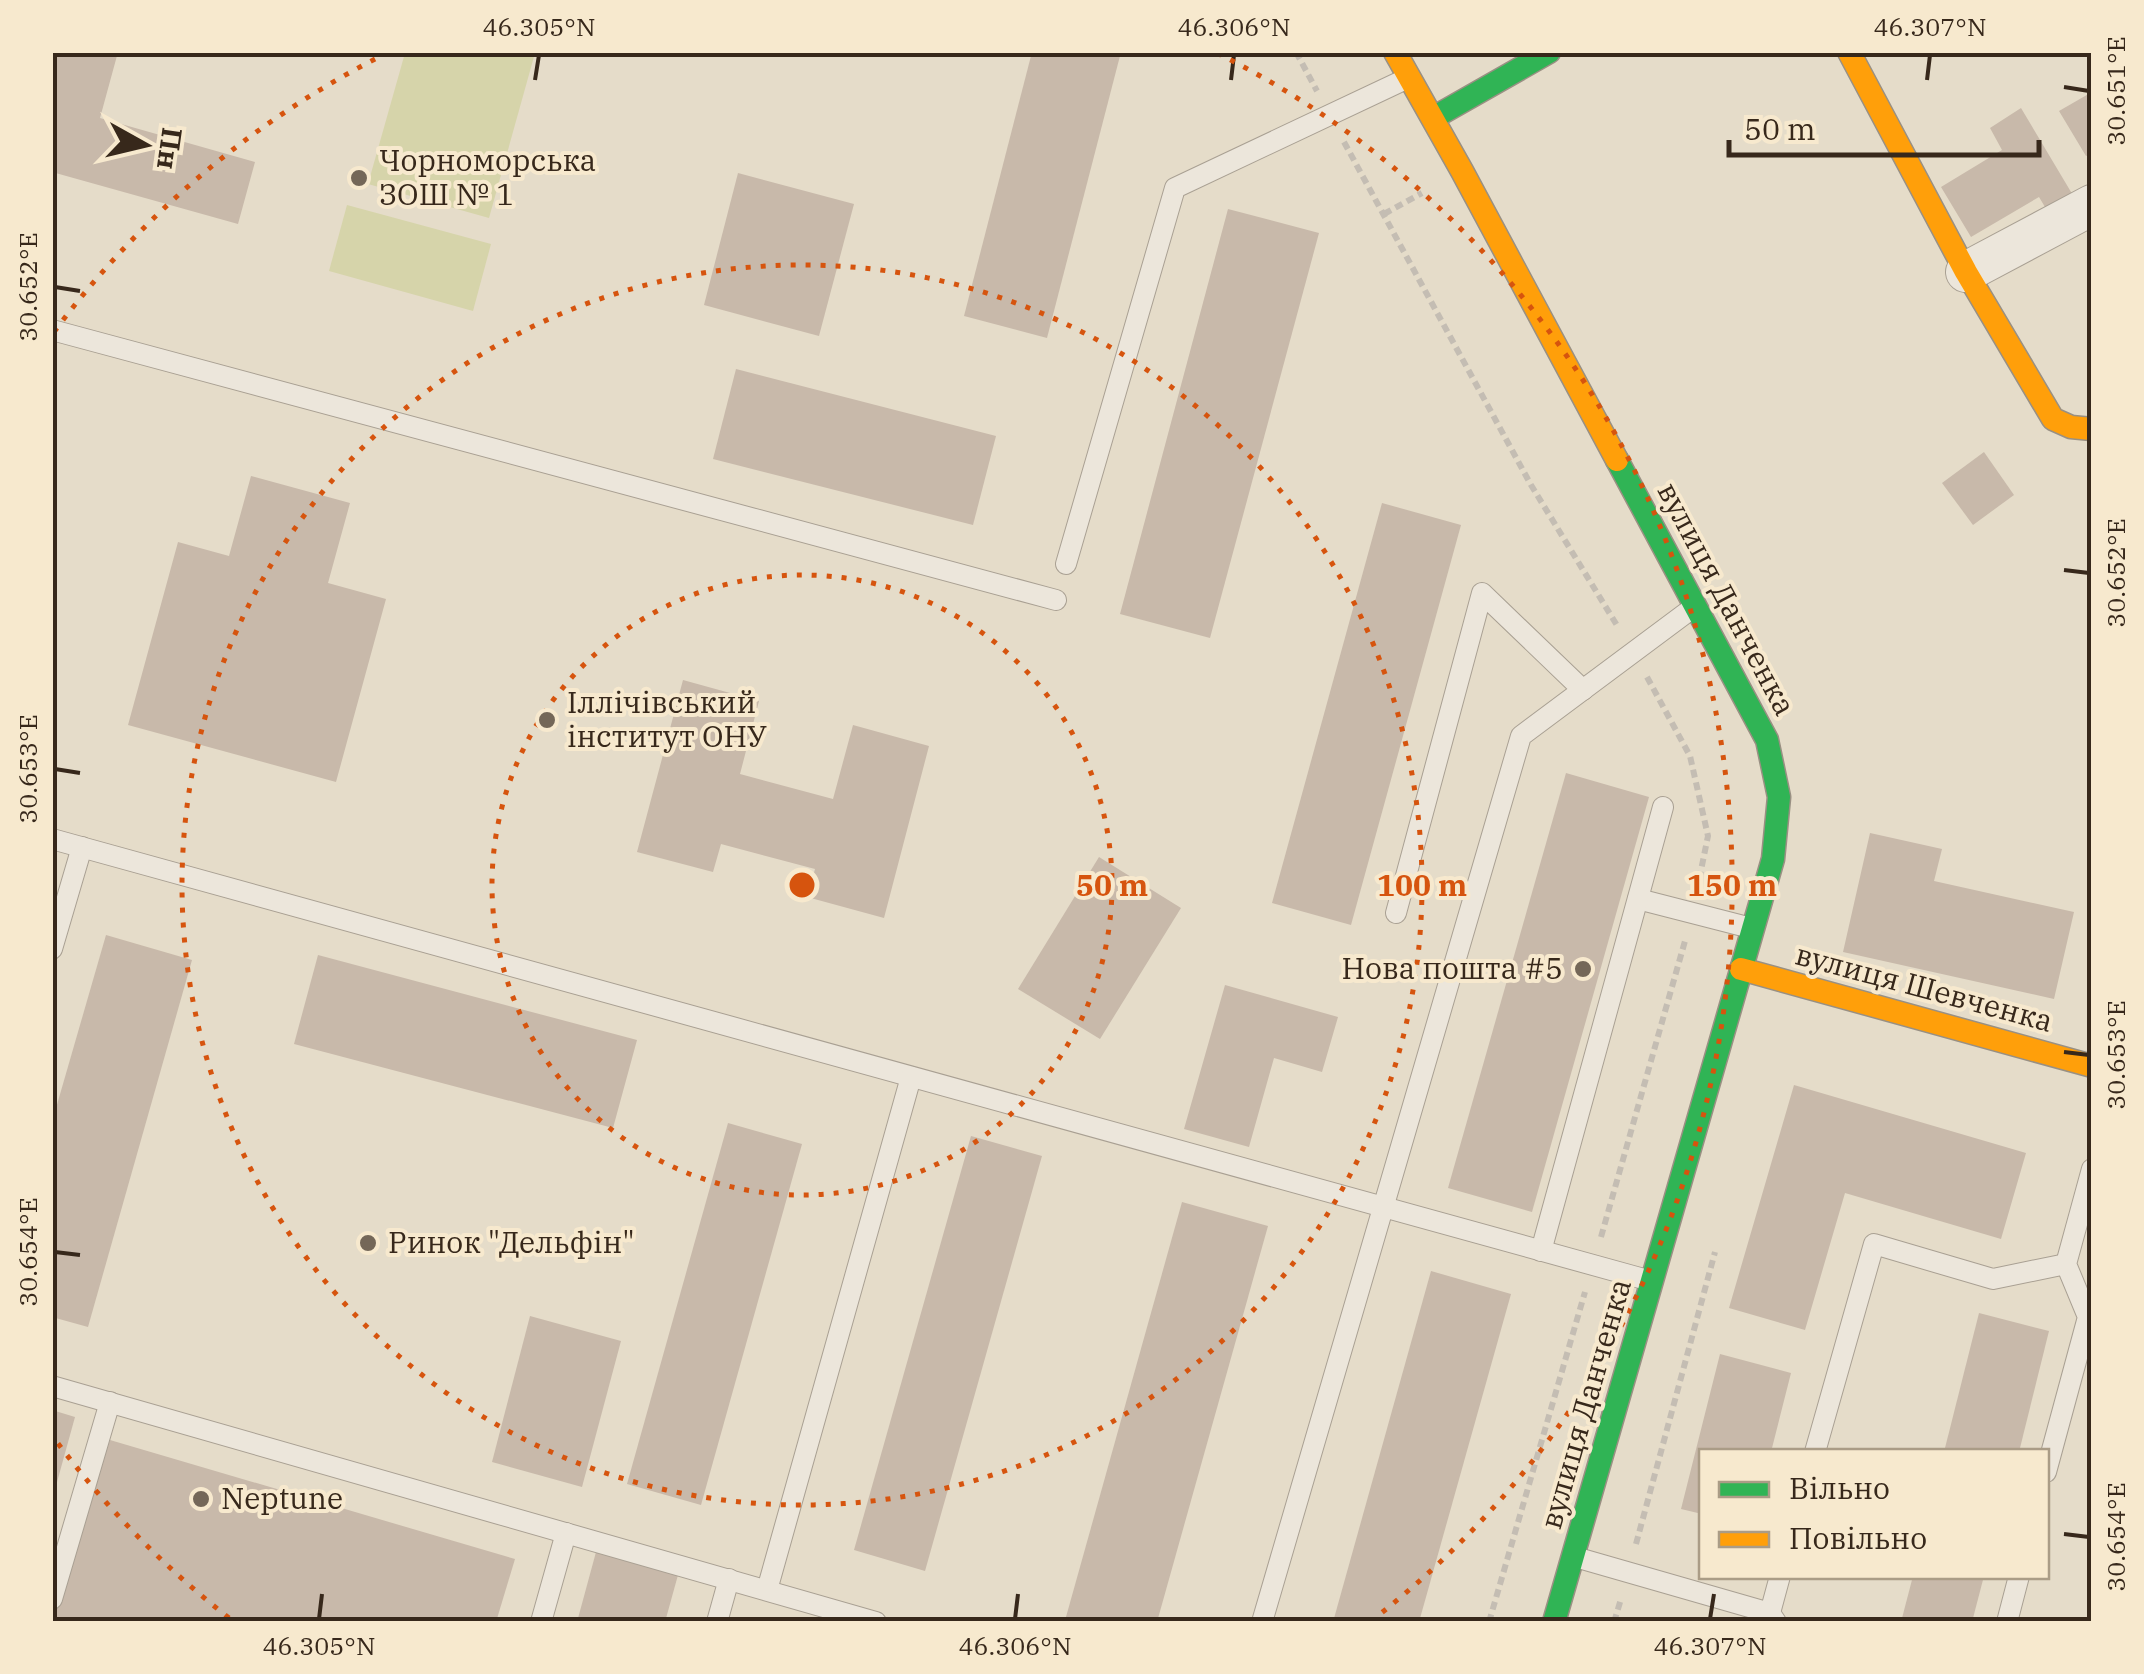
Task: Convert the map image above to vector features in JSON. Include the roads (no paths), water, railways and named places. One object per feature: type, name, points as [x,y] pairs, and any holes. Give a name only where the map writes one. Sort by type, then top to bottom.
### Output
[{"type":"main road","name":"вулиця Данченка","points":[[1395,52],[1767,740],[1778,797],[1772,860],[1554,1622]]},
{"type":"main road","points":[[1433,118],[1549,52]]},
{"type":"main road","points":[[1849,52],[1966,272],[2053,419],[2081,428]]},
{"type":"main road","name":"вулиця Шевченка","points":[[1741,969],[2092,1066]]},
{"type":"street","points":[[1966,272],[2092,205]]},
{"type":"lane","points":[[1066,564],[1176,188],[1410,78]]},
{"type":"lane","points":[[52,330],[1056,600]]},
{"type":"lane","points":[[1396,912],[1482,593],[1583,690]]},
{"type":"lane","points":[[1262,1622],[1521,736],[1696,606]]},
{"type":"lane","points":[[1542,1251],[1663,807]]},
{"type":"lane","points":[[52,840],[1653,1282]]},
{"type":"lane","points":[[52,949],[82,848]]},
{"type":"lane","points":[[1638,899],[1753,929]]},
{"type":"lane","points":[[767,1590],[911,1077]]},
{"type":"lane","points":[[2049,1461],[2088,1317],[2066,1264],[2092,1169]]},
{"type":"lane","points":[[1816,1449],[1874,1244],[1993,1278],[2066,1264]]},
{"type":"lane","points":[[52,1386],[876,1622]]},
{"type":"lane","points":[[52,1599],[110,1402]]},
{"type":"lane","points":[[541,1622],[566,1533]]},
{"type":"lane","points":[[1573,1556],[1773,1617],[1779,1579]]},
{"type":"lane","points":[[717,1622],[729,1579]]},
{"type":"lane","points":[[2006,1622],[2017,1579]]},
{"type":"place","name":"Чорноморська ЗОШ № 1","points":[[359,178]]},
{"type":"place","name":"Іллічівський інститут ОНУ","points":[[547,720]]},
{"type":"place","name":"Нова пошта #5","points":[[1583,969]]},
{"type":"place","name":"Ринок \"Дельфін\"","points":[[368,1243]]},
{"type":"place","name":"Neptune","points":[[201,1499]]}]
